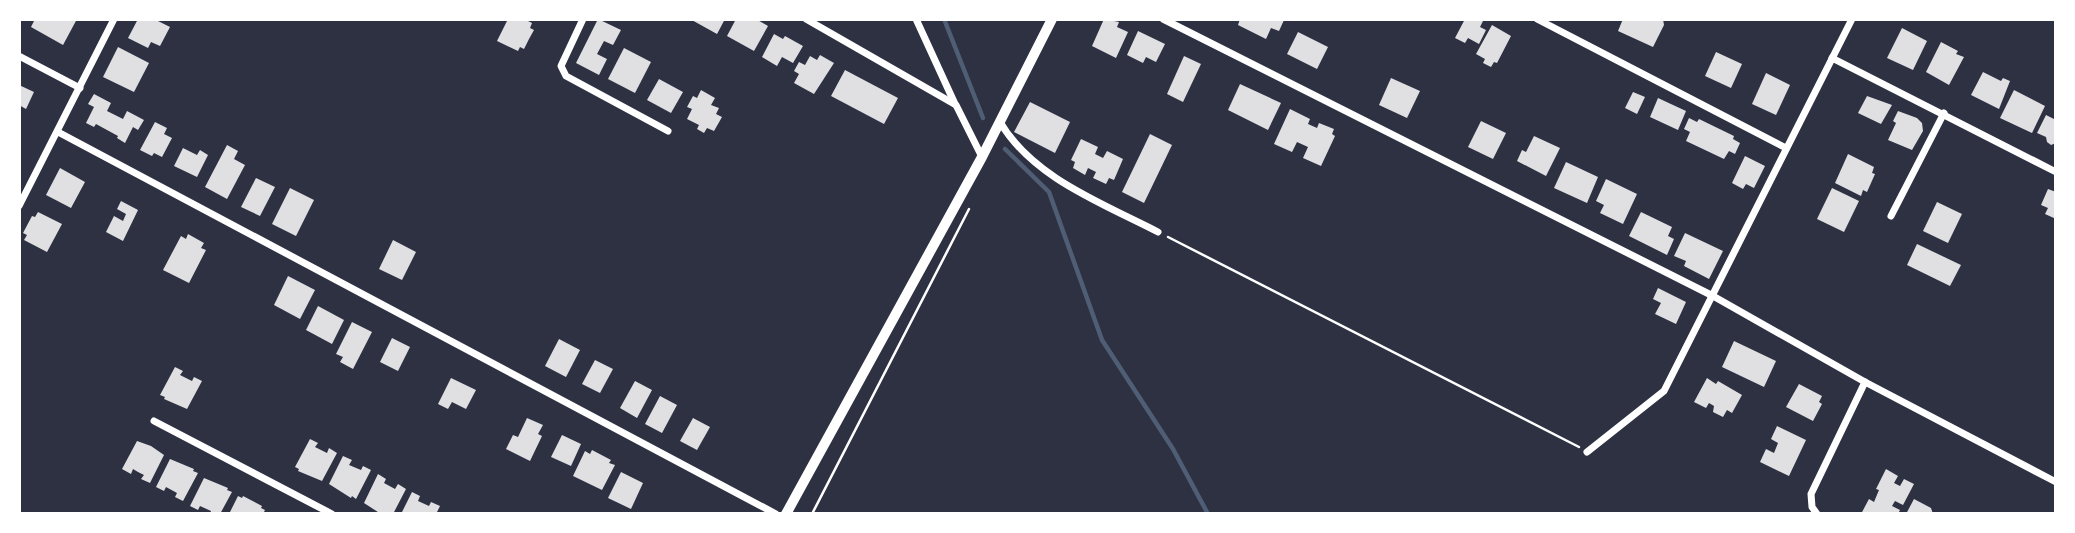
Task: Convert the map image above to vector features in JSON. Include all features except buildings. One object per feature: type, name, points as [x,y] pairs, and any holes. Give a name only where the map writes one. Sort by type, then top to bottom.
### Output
[{"type":"street","points":[[19,206],[114,19]]},
{"type":"street","points":[[583,19],[561,66],[566,76],[667,131]]},
{"type":"street","points":[[806,19],[956,105]]},
{"type":"street","points":[[916,19],[982,157]]},
{"type":"street","points":[[786,514],[982,157],[1052,19]]},
{"type":"street","points":[[1163,19],[1713,296],[1865,382],[2056,482]]},
{"type":"street","points":[[1537,19],[1786,148]]},
{"type":"street","points":[[1587,452],[1664,391],[1852,19]]},
{"type":"street","points":[[19,56],[80,88]]},
{"type":"street","points":[[1832,58],[2056,172]]},
{"type":"street","points":[[1891,216],[1944,113]]},
{"type":"street","points":[[1000,122],[1012,142],[1046,172],[1158,232]]},
{"type":"street","points":[[58,132],[776,514]]},
{"type":"street","points":[[1817,514],[1812,507],[1811,494],[1865,382]]},
{"type":"street","points":[[154,421],[332,514]]},
{"type":"path","points":[[812,514],[975,198]]},
{"type":"path","points":[[1158,232],[1587,452]]},
{"type":"waterway","points":[[944,19],[983,118]]},
{"type":"waterway","points":[[1005,149],[1049,192],[1102,340],[1173,449],[1208,514]]}]
